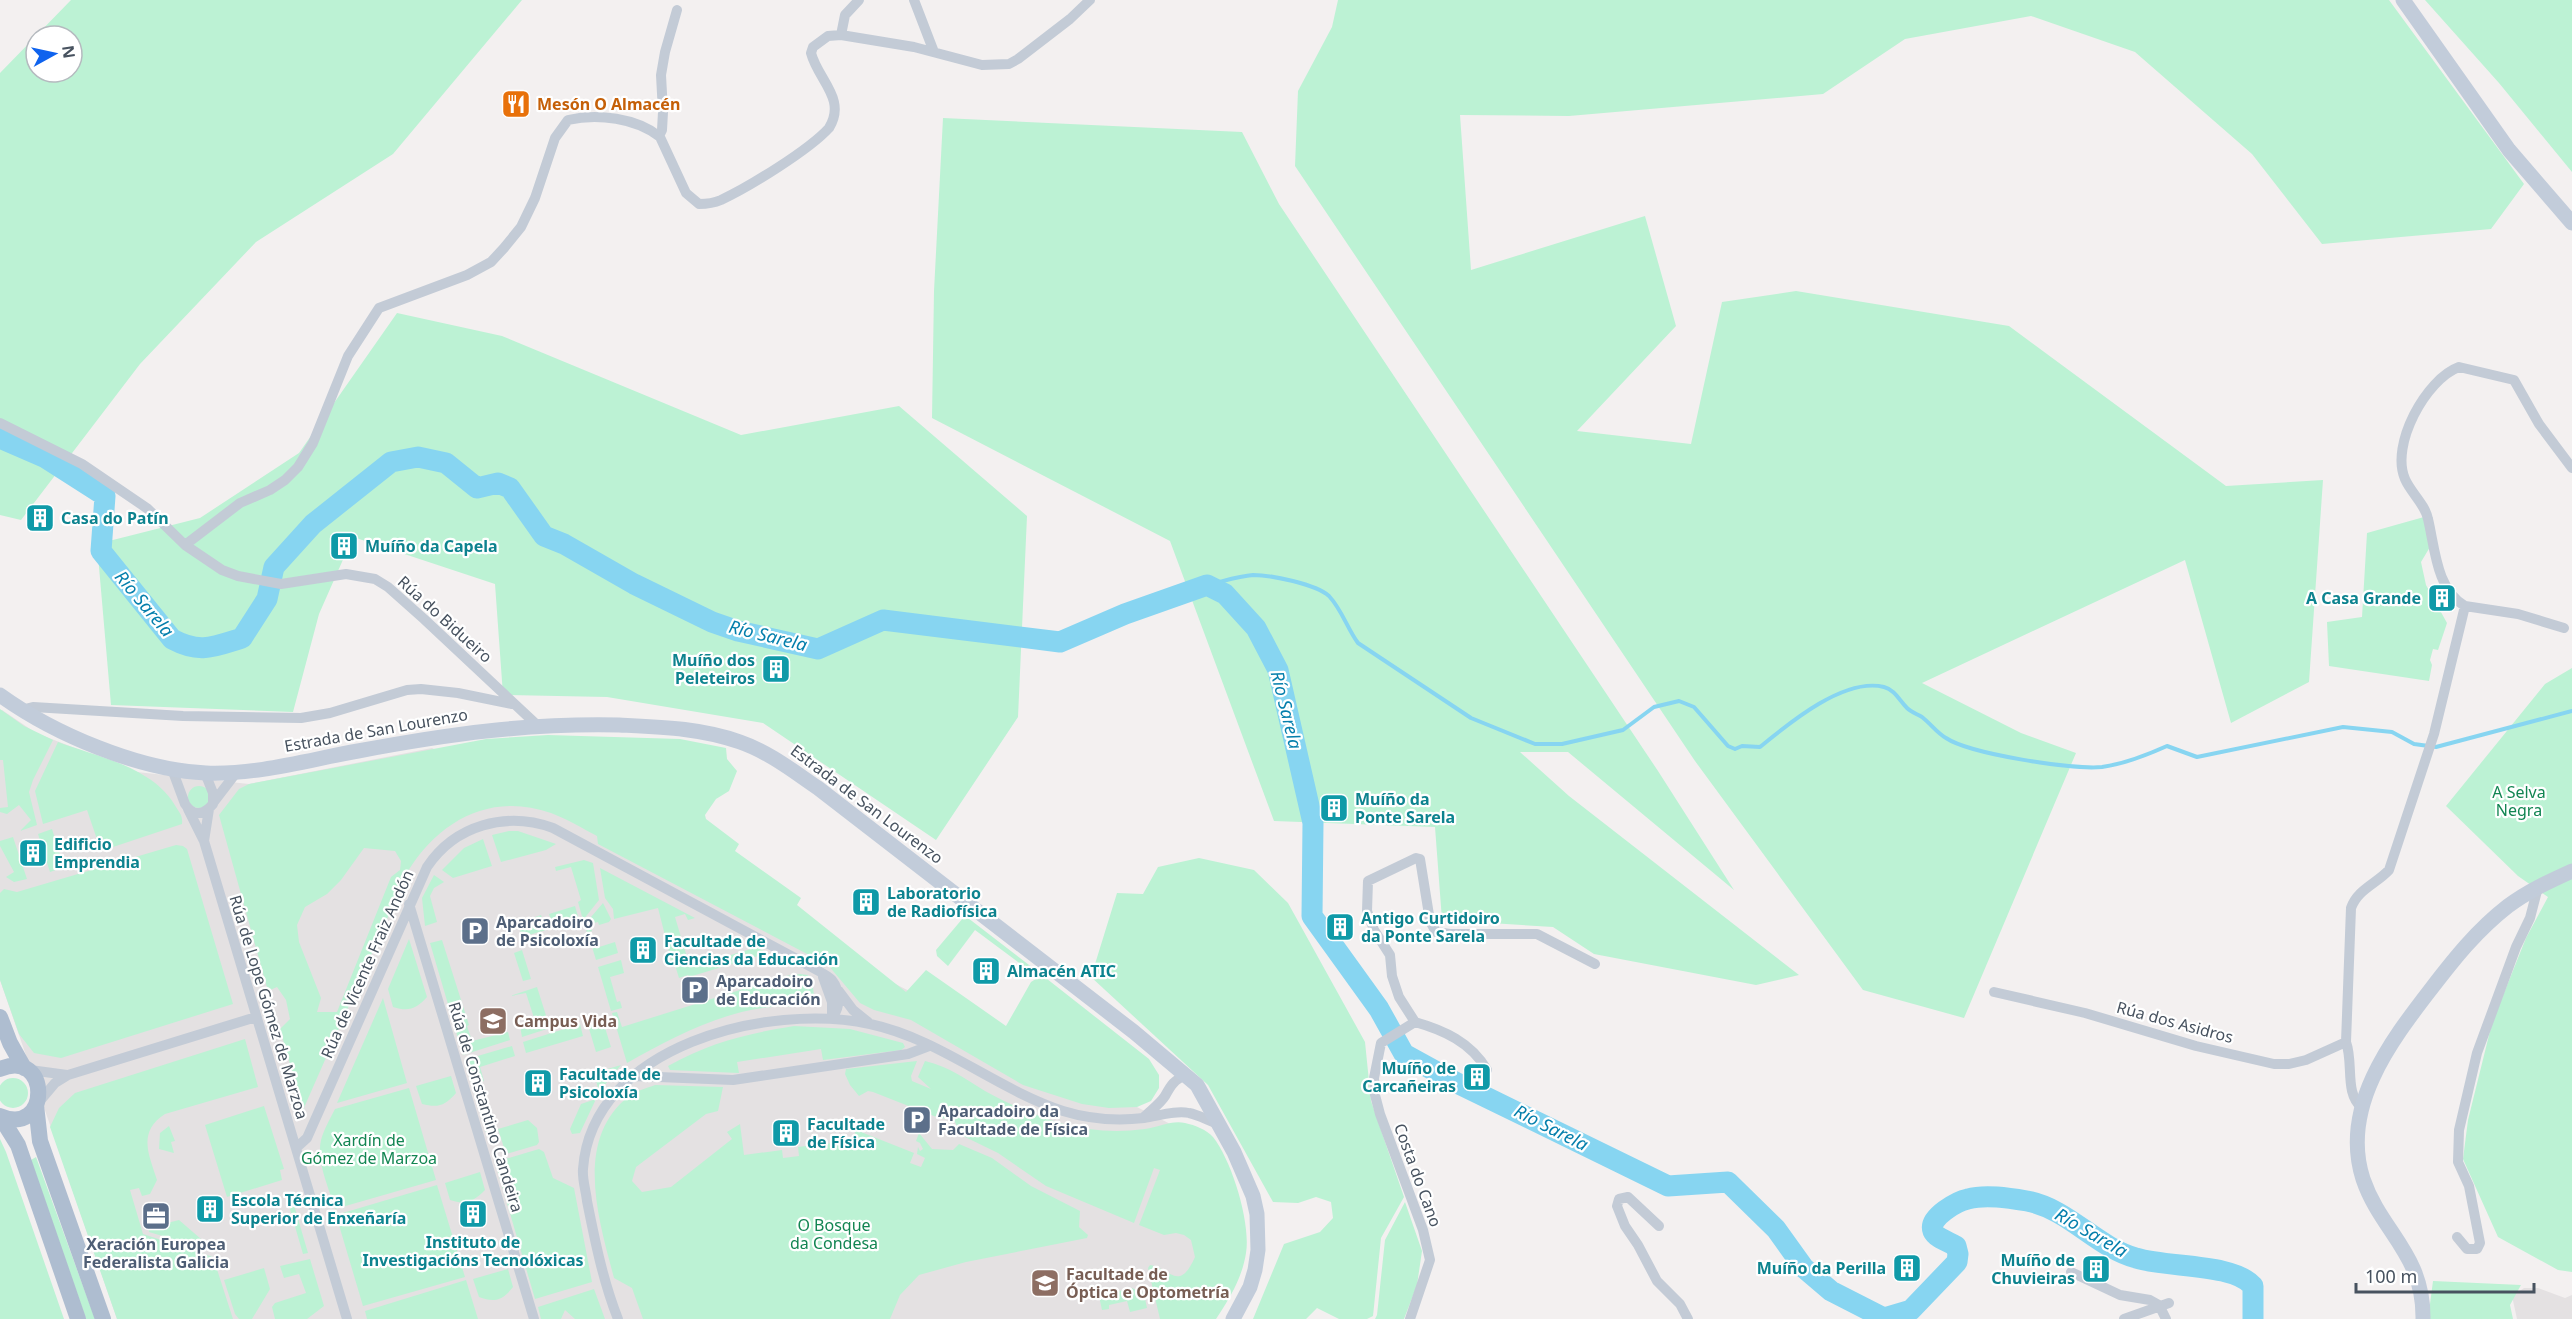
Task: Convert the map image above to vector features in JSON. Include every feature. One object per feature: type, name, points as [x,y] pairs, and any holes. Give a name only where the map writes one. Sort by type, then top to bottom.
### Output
[{"type":"main road","points":[[0,1017],[10,1043],[24,1068],[34,1076],[38,1084],[39,1096],[36,1106],[40,1141],[103,1319]]},
{"type":"main road","points":[[0,1069],[11,1066],[24,1068]]},
{"type":"main road","points":[[0,1116],[9,1119],[21,1118],[36,1106]]},
{"type":"main road","points":[[0,1116],[18,1145],[78,1319]]},
{"type":"street","points":[[841,35],[845,15],[859,0]]},
{"type":"street","points":[[914,0],[934,52]]},
{"type":"street","points":[[0,423],[82,464],[148,509],[185,545],[240,503],[270,490],[298,467],[313,443],[348,356],[380,308],[467,275],[491,262],[504,248],[521,227],[535,198],[555,138],[568,120],[596,117],[646,127],[659,136],[678,178],[691,199],[699,204],[720,200],[795,154],[829,128],[834,120],[835,105],[832,93],[813,62],[811,53],[819,42],[828,36],[841,35],[934,52],[982,64],[1009,64],[1070,19],[1090,0]]},
{"type":"street","points":[[2403,0],[2509,150],[2572,223]]},
{"type":"street","points":[[659,136],[663,130],[661,75],[676,10]]},
{"type":"street","points":[[2564,628],[2518,614],[2465,606],[2452,594],[2438,568],[2428,516],[2405,479],[2402,466],[2405,436],[2414,414],[2441,375],[2459,367],[2514,380],[2539,424],[2572,468]]},
{"type":"street","name":"Rúa do Bidueiro","points":[[185,545],[222,570],[238,576],[281,585],[346,574],[375,579],[388,587],[424,619],[537,725]]},
{"type":"street","points":[[2362,1108],[2354,1102],[2351,1089],[2350,1053],[2346,1042],[2351,908],[2354,898],[2361,891],[2375,883],[2389,870],[2433,739],[2465,606]]},
{"type":"street","points":[[21,710],[33,707],[183,716],[301,718],[330,713],[381,697],[422,689],[447,691],[512,704]]},
{"type":"street","name":"Estrada de San Lourenzo","points":[[0,695],[42,723],[66,733],[138,760],[172,769],[206,773],[236,773],[458,733],[537,725],[683,729],[742,742],[771,755],[934,877],[1186,1075],[1202,1093],[1234,1152],[1253,1196],[1258,1232],[1255,1270],[1250,1287],[1233,1319]]},
{"type":"street","name":"Rúa de Lope Gómez de Marzoa","points":[[172,769],[204,841],[347,1319]]},
{"type":"street","name":"Rúa de Lope Gómez de Marzoa","points":[[204,841],[213,793],[206,773]]},
{"type":"street","name":"Rúa de Lope Gómez de Marzoa","points":[[211,806],[236,773]]},
{"type":"street","points":[[188,809],[198,814],[211,806]]},
{"type":"street","name":"Rúa de Vicente Fraiz Andón","points":[[296,1148],[307,1138],[409,904],[433,859],[452,840],[475,828],[495,822],[529,821],[562,832],[832,980],[853,1010],[870,1024]]},
{"type":"street","points":[[1487,1070],[1483,1063],[1458,1039],[1440,1030],[1413,1024],[1399,997],[1392,976],[1390,955],[1374,930],[1367,911],[1368,880],[1416,858],[1420,859],[1430,921],[1436,932],[1537,934],[1596,964]]},
{"type":"street","points":[[2423,1319],[2421,1292],[2412,1263],[2368,1191],[2363,1178],[2357,1147],[2362,1108],[2370,1083],[2390,1044],[2466,944],[2508,906],[2538,887],[2572,871]]},
{"type":"street","points":[[2457,1238],[2467,1249],[2477,1249],[2480,1243],[2469,1186],[2458,1162],[2459,1130],[2477,1053],[2516,947],[2530,918],[2538,887]]},
{"type":"street","name":"Rúa de Constantino Candeira","points":[[409,904],[534,1319]]},
{"type":"street","points":[[819,972],[826,983],[832,1002],[832,1017]]},
{"type":"street","points":[[832,980],[839,998],[836,1013],[832,1017]]},
{"type":"street","name":"Rúa dos Asidros","points":[[1994,992],[2057,1006],[2196,1046],[2274,1064],[2289,1064],[2306,1060],[2346,1042]]},
{"type":"street","points":[[36,1106],[48,1090],[68,1075],[256,1017]]},
{"type":"street","points":[[618,1319],[595,1242],[582,1171],[589,1136],[610,1100],[634,1076],[655,1060],[689,1042],[734,1027],[779,1019],[832,1017],[900,1032],[1022,1096],[1065,1112],[1100,1118],[1143,1118],[1184,1113],[1199,1107],[1202,1093]]},
{"type":"street","name":"Costa do Cano","points":[[1410,1319],[1430,1260],[1423,1230],[1380,1114],[1375,1095],[1374,1078],[1381,1043],[1413,1024]]},
{"type":"street","points":[[634,1076],[733,1080],[908,1054],[929,1046]]},
{"type":"street","points":[[24,1068],[48,1074],[68,1075]]},
{"type":"street","points":[[1143,1118],[1165,1097],[1168,1087],[1176,1079],[1186,1075]]},
{"type":"street","points":[[1165,1097],[1172,1110],[1219,1124]]},
{"type":"street","points":[[1659,1226],[1636,1202],[1628,1197],[1619,1199],[1617,1206],[1625,1226],[1657,1281],[1680,1304],[1688,1319]]},
{"type":"street","points":[[2070,1272],[2120,1295],[2164,1304]]},
{"type":"street","points":[[2124,1319],[2164,1304]]},
{"type":"street","points":[[2164,1304],[2166,1319]]},
{"type":"shaded area","name":"Campus Vida","points":[[2,710],[36,733],[137,772],[249,784],[432,748],[1186,1132],[1215,1319],[117,1319],[0,980],[0,713]]},
{"type":"shaded area","points":[[2524,1288],[2538,1288],[2565,1298],[2572,1295],[2572,1319],[2517,1319],[2512,1296]]},
{"type":"green space","points":[[71,0],[522,0],[393,154],[256,242],[140,364],[21,520],[0,515],[0,73],[24,48],[24,84],[84,84],[84,24],[48,24]]},
{"type":"green space","points":[[1338,0],[2389,0],[2524,184],[2491,229],[2322,244],[2252,154],[2135,52],[2031,16],[1905,39],[1823,94],[1569,116],[1460,115],[1471,270],[1645,216],[1676,326],[1577,431],[1691,444],[1722,302],[1796,291],[2009,326],[2226,486],[2323,480],[2309,682],[2231,723],[2185,560],[1922,683],[2021,733],[2076,753],[1964,1018],[1863,990],[1695,761],[1295,166],[1298,91],[1332,27]]},
{"type":"green space","points":[[2425,0],[2572,0],[2572,172],[2499,83]]},
{"type":"green space","points":[[943,118],[1242,132],[1279,204],[1658,771],[1734,890],[1568,752],[1520,752],[1569,796],[1799,975],[1756,985],[1594,954],[1553,927],[1442,920],[1435,827],[1274,821],[1170,541],[932,418],[934,291]]},
{"type":"green space","points":[[397,313],[502,336],[741,435],[899,406],[1027,516],[1018,717],[936,840],[763,723],[607,697],[503,695],[495,584],[353,537],[319,614],[293,712],[111,705],[97,544],[200,518],[299,453]]},
{"type":"green space","points":[[2424,517],[2430,547],[2421,562],[2426,585],[2447,623],[2438,650],[2433,649],[2429,681],[2329,666],[2327,622],[2362,617],[2367,533]]},
{"type":"green space","name":"A Selva Negra","points":[[2572,668],[2572,1272],[2558,1270],[2498,1237],[2463,1159],[2468,1120],[2492,1023],[2526,938],[2548,897],[2518,876],[2446,806],[2545,684]]},
{"type":"green space","points":[[0,709],[24,726],[53,740],[29,792],[37,825],[20,831],[31,820],[19,805],[7,814],[0,812],[0,808],[8,807],[3,760],[0,760]]},
{"type":"green space","points":[[548,735],[680,739],[726,748],[727,759],[737,771],[729,791],[716,799],[705,815],[706,819],[739,844],[735,851],[801,898],[797,905],[906,992],[926,970],[1006,1026],[1031,982],[1042,975],[1149,1059],[1159,1075],[1159,1088],[1151,1101],[1137,1107],[1109,1108],[1082,1104],[1023,1085],[911,1020],[874,1010],[860,1003],[828,965],[598,844],[597,836],[551,813],[529,807],[508,806],[469,815],[451,825],[435,837],[408,871],[303,1110],[280,1029],[290,1019],[286,1000],[277,987],[268,991],[219,815],[239,789],[249,784],[486,739]],"holes":[[[364,848],[395,851],[401,861],[400,870],[391,877],[337,1012],[317,1012],[321,998],[299,942],[297,925],[305,907],[327,894],[341,880]]]},
{"type":"green space","points":[[58,742],[124,765],[154,782],[176,807],[182,817],[182,824],[101,851],[87,810],[43,824],[35,791]]},
{"type":"green space","points":[[199,786],[207,789],[210,797],[207,805],[199,808],[191,805],[188,797],[191,789]]},
{"type":"green space","points":[[52,829],[64,867],[50,872],[38,834]]},
{"type":"green space","points":[[518,831],[556,844],[546,850],[501,862],[492,835]]},
{"type":"green space","points":[[13,837],[27,879],[14,882],[6,877],[14,872],[0,846],[0,841]]},
{"type":"green space","points":[[483,839],[492,866],[453,878],[442,870],[464,848]]},
{"type":"green space","points":[[176,845],[187,849],[233,1004],[61,1058],[34,1053],[19,1034],[0,980],[0,893],[4,889],[17,892]]},
{"type":"green space","points":[[1199,858],[1254,870],[1288,903],[1365,1042],[1371,1101],[1404,1197],[1381,1238],[1373,1316],[1367,1319],[1339,1319],[1317,1308],[1306,1319],[1253,1319],[1284,1244],[1320,1232],[1333,1218],[1331,1202],[1316,1197],[1298,1203],[1273,1202],[1208,1085],[1091,977],[1117,893],[1143,894],[1158,867]]},
{"type":"green space","points":[[584,860],[593,863],[599,900],[583,920],[578,902],[581,900],[571,867],[556,871],[555,867]]},
{"type":"green space","points":[[600,868],[695,918],[688,920],[685,914],[675,917],[690,967],[751,949],[750,944],[768,953],[679,978],[674,962],[672,963],[658,908],[614,919],[613,909],[605,898]]},
{"type":"green space","points":[[434,875],[444,882],[434,888],[430,896],[437,922],[425,926],[422,898]]},
{"type":"green space","points":[[603,903],[611,919],[599,925],[598,922],[590,924],[592,931],[587,933],[585,924]]},
{"type":"green space","points":[[575,906],[579,920],[554,928],[549,914]]},
{"type":"green space","points":[[541,915],[546,930],[522,937],[518,923]]},
{"type":"green space","points":[[963,918],[968,918],[1033,968],[1026,968],[975,930],[948,966],[937,956],[936,950]]},
{"type":"green space","points":[[593,936],[596,948],[615,942],[618,953],[596,960],[589,937]]},
{"type":"green space","points":[[409,939],[427,997],[416,1007],[404,1009],[393,1007],[388,989]]},
{"type":"green space","points":[[442,940],[472,1041],[508,1032],[510,1040],[463,1055],[430,943]]},
{"type":"green space","points":[[522,950],[531,979],[523,981],[514,953]]},
{"type":"green space","points":[[621,960],[624,973],[610,977],[617,1002],[620,1001],[622,1008],[611,1011],[598,967]]},
{"type":"green space","points":[[808,975],[812,980],[814,996],[804,1006],[771,1007],[733,1014],[678,1036],[627,1063],[612,1013],[617,1012],[622,1027],[785,976]]},
{"type":"green space","points":[[537,987],[550,1028],[522,1037],[520,1026],[535,1021],[526,993],[510,996]]},
{"type":"green space","name":"Xardín de Gómez de Marzoa","points":[[383,998],[407,1083],[337,1103]]},
{"type":"green space","points":[[602,1018],[611,1047],[596,1052],[587,1022]]},
{"type":"green space","points":[[580,1024],[583,1036],[526,1053],[523,1042]]},
{"type":"green space","points":[[794,1026],[850,1029],[903,1043],[905,1047],[901,1050],[823,1060],[821,1049],[737,1062],[739,1073],[670,1070],[668,1066],[729,1040]]},
{"type":"green space","points":[[245,1039],[258,1087],[165,1114],[156,1121],[148,1136],[148,1144],[157,1180],[150,1194],[142,1196],[139,1188],[130,1190],[143,1234],[213,1257],[233,1319],[117,1319],[50,1127],[59,1108],[75,1093]]},
{"type":"green space","points":[[512,1046],[515,1056],[480,1067],[484,1081],[472,1085],[464,1060]]},
{"type":"green space","points":[[917,1061],[911,1076],[912,1081],[931,1089],[918,1077],[925,1061],[934,1063],[1003,1100],[1060,1123],[1082,1128],[1123,1131],[1180,1122],[1197,1126],[1210,1134],[1220,1148],[1233,1176],[1243,1209],[1247,1240],[1244,1262],[1238,1279],[1216,1319],[1160,1319],[1148,1268],[1150,1265],[1179,1276],[1184,1274],[1195,1257],[1191,1240],[1184,1235],[1176,1233],[1164,1235],[1139,1225],[1160,1170],[1154,1168],[1134,1223],[1046,1186],[998,1153],[961,1135],[955,1122],[951,1119],[939,1118],[873,1092],[868,1091],[859,1096],[845,1074],[846,1069]]},
{"type":"green space","points":[[621,1065],[603,1087],[598,1088],[594,1073]]},
{"type":"green space","points":[[451,1076],[456,1093],[452,1097],[441,1105],[422,1104],[416,1086]]},
{"type":"green space","points":[[13,1078],[24,1082],[28,1093],[24,1104],[13,1108],[2,1104],[-2,1093],[2,1082]]},
{"type":"green space","name":"O Bosque da Condesa","points":[[655,1085],[723,1087],[718,1111],[706,1114],[636,1167],[632,1181],[642,1192],[671,1187],[732,1139],[727,1132],[740,1124],[744,1155],[782,1150],[783,1158],[799,1156],[798,1147],[832,1143],[849,1150],[856,1130],[914,1153],[910,1163],[921,1167],[925,1158],[917,1154],[918,1147],[920,1151],[923,1149],[916,1141],[919,1133],[932,1149],[953,1150],[959,1144],[992,1158],[1031,1186],[1080,1211],[1079,1227],[1088,1235],[1087,1238],[966,1262],[919,1275],[900,1295],[890,1319],[643,1319],[632,1288],[614,1278],[597,1207],[596,1158],[601,1135],[612,1114],[629,1096]]},
{"type":"green space","points":[[477,1087],[480,1097],[483,1097],[493,1130],[487,1136],[473,1088]]},
{"type":"green space","name":"Xardín de Gómez de Marzoa","points":[[409,1088],[436,1180],[335,1209],[322,1166],[320,1148],[324,1132],[335,1109]]},
{"type":"green space","points":[[596,1099],[580,1133],[572,1134],[570,1129],[581,1104]]},
{"type":"green space","points":[[264,1106],[284,1169],[280,1170],[282,1180],[227,1197],[205,1125]]},
{"type":"green space","points":[[528,1120],[537,1128],[539,1142],[537,1145],[506,1154],[498,1129]]},
{"type":"green space","points":[[169,1126],[175,1141],[171,1142],[174,1153],[159,1149],[160,1133]]},
{"type":"green space","points":[[0,1139],[6,1152],[64,1319],[0,1319]]},
{"type":"green space","points":[[539,1149],[544,1152],[553,1178],[574,1188],[592,1282],[535,1299],[495,1162]]},
{"type":"green space","points":[[36,1157],[95,1319],[86,1319],[31,1160]]},
{"type":"green space","points":[[480,1172],[485,1190],[481,1194],[465,1202],[450,1200],[445,1183]]},
{"type":"green space","name":"Xardín de Gómez de Marzoa","points":[[437,1185],[465,1277],[363,1306],[336,1215]]},
{"type":"green space","points":[[292,1198],[308,1253],[303,1254],[287,1199]]},
{"type":"green space","points":[[1405,1202],[1422,1251],[1417,1285],[1404,1319],[1375,1319],[1385,1240]]},
{"type":"green space","points":[[179,1220],[216,1252],[149,1232],[148,1228]]},
{"type":"green space","points":[[310,1259],[324,1306],[307,1319],[275,1319],[272,1307],[275,1303],[306,1293],[299,1274],[284,1278],[280,1266]]},
{"type":"green space","points":[[264,1268],[270,1289],[252,1319],[239,1319],[235,1314],[224,1280]]},
{"type":"green space","points":[[508,1269],[513,1287],[506,1295],[494,1300],[479,1297],[473,1279]]},
{"type":"green space","points":[[466,1280],[478,1319],[367,1319],[365,1311]]},
{"type":"green space","points":[[2433,1281],[2521,1285],[2510,1305],[2513,1319],[2428,1319]]},
{"type":"green space","points":[[1132,1288],[1144,1294],[1147,1308],[1130,1312],[1127,1301],[1109,1305],[1109,1309],[1102,1310],[1099,1296]]},
{"type":"green space","points":[[594,1289],[605,1319],[575,1319],[565,1310],[561,1319],[541,1319],[538,1307]]},
{"type":"waterway","name":"Río Sarela","points":[[0,438],[44,457],[105,496],[101,551],[172,639],[199,648],[207,648],[242,638],[267,599],[274,567],[313,524],[391,462],[418,457],[446,463],[477,488],[498,483],[510,488],[544,536],[564,544],[634,584],[712,622],[738,631],[818,649],[883,620],[1060,642],[1125,614],[1207,585],[1225,594],[1256,628],[1278,670],[1313,823],[1312,916],[1379,1009],[1404,1054],[1455,1082],[1668,1186],[1728,1182],[1776,1229],[1804,1268],[1831,1291],[1884,1318],[1911,1310],[1957,1262],[1956,1246],[1940,1238],[1933,1231],[1935,1220],[1939,1215],[1963,1200],[1989,1197],[2042,1205],[2108,1246],[2136,1258],[2216,1270],[2244,1279],[2253,1286],[2253,1319]]},
{"type":"waterway","points":[[1207,585],[1261,575],[1293,581],[1323,592],[1337,607],[1358,643],[1471,718],[1535,744],[1562,744],[1623,730],[1654,707],[1679,701],[1694,707],[1728,746],[1735,749],[1742,746],[1760,747],[1817,705],[1852,689],[1868,686],[1891,690],[1909,709],[1922,717],[1943,736],[1958,744],[2022,760],[2088,767],[2119,764],[2167,746],[2197,757],[2343,727],[2392,732],[2414,744],[2436,747],[2572,711]]},
{"type":"place","name":"Mesón O Almacén","points":[[516,104]]},
{"type":"place","name":"Casa do Patín","points":[[40,518]]},
{"type":"place","name":"Muíño da Capela","points":[[344,546]]},
{"type":"place","name":"A Casa Grande","points":[[2442,598]]},
{"type":"place","name":"Muíño dos Peleteiros","points":[[776,669]]},
{"type":"place","name":"Muíño da Ponte Sarela","points":[[1334,808]]},
{"type":"place","name":"Edificio Emprendia","points":[[33,853]]},
{"type":"place","name":"Laboratorio de Radiofísica","points":[[866,902]]},
{"type":"place","name":"Antigo Curtidoiro da Ponte Sarela","points":[[1340,927]]},
{"type":"place","name":"Aparcadoiro de Psicoloxía","points":[[475,931]]},
{"type":"place","name":"Facultade de Ciencias da Educación","points":[[643,950]]},
{"type":"place","name":"Almacén ATIC","points":[[986,971]]},
{"type":"place","name":"Aparcadoiro de Educación","points":[[695,990]]},
{"type":"place","name":"Campus Vida","points":[[493,1021]]},
{"type":"place","name":"Muíño de Carcañeiras","points":[[1477,1077]]},
{"type":"place","name":"Facultade de Psicoloxía","points":[[538,1083]]},
{"type":"place","name":"Aparcadoiro da Facultade de Física","points":[[917,1120]]},
{"type":"place","name":"Facultade de Física","points":[[786,1133]]},
{"type":"place","name":"Escola Técnica Superior de Enxeñaría","points":[[210,1209]]},
{"type":"place","name":"Instituto de Investigacións Tecnolóxicas","points":[[473,1214]]},
{"type":"place","name":"Xeración Europea Federalista Galicia","points":[[156,1216]]},
{"type":"place","name":"Muíño da Perilla","points":[[1907,1268]]},
{"type":"place","name":"Muíño de Chuvieiras","points":[[2096,1269]]},
{"type":"place","name":"Facultade de Óptica e Optometría","points":[[1045,1283]]}]
